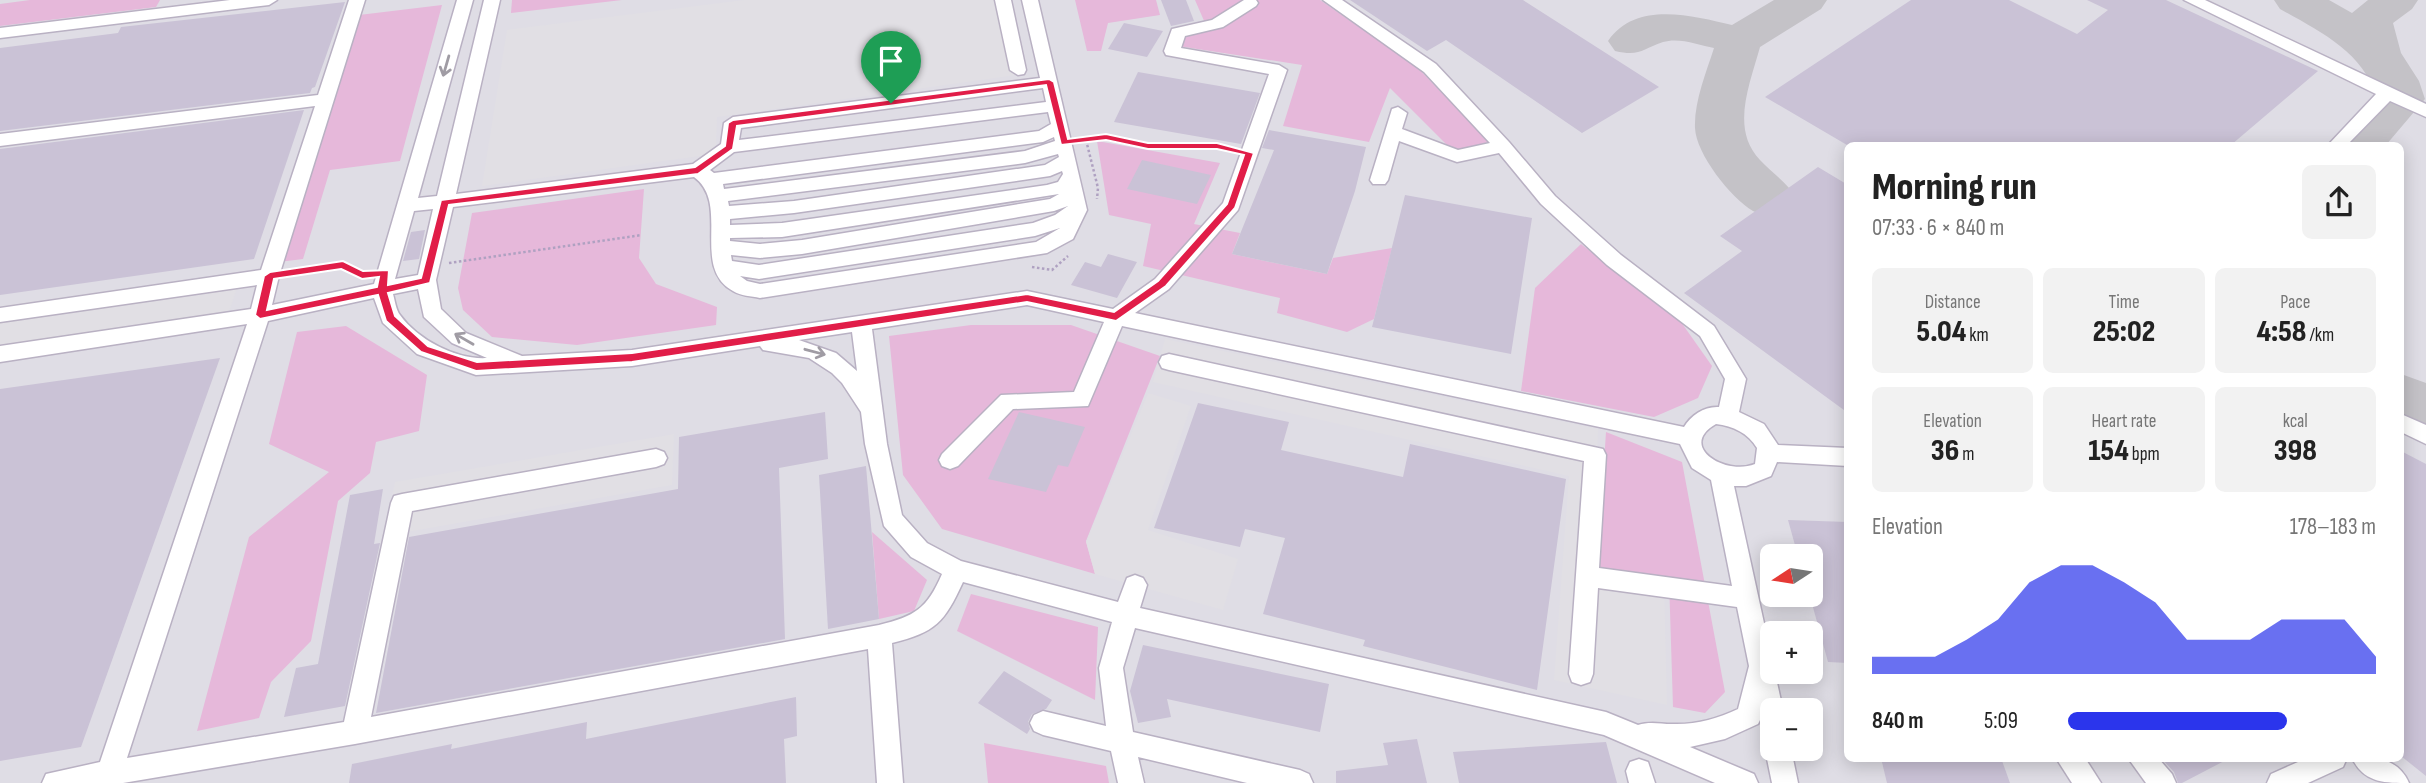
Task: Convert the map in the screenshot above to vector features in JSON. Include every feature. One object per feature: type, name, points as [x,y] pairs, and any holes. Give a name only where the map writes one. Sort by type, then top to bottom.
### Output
[{"type":"street","points":[[0,33],[268,0]]},
{"type":"street","points":[[108,778],[260,315],[357,0]]},
{"type":"street","points":[[465,0],[383,281],[390,318],[425,349],[476,367],[632,358],[1027,298],[1689,438]]},
{"type":"street","points":[[492,0],[428,273],[431,312],[459,338],[493,354],[527,365]]},
{"type":"street","points":[[1003,0],[1018,70]]},
{"type":"street","points":[[1030,0],[1064,144],[1078,210],[1066,234],[1040,247],[760,291],[743,290],[732,283],[723,267],[713,200],[729,147],[733,123],[1049,82]]},
{"type":"street","points":[[1331,0],[1430,68],[1503,145],[1548,200],[1614,260],[1707,331],[1736,379],[1728,416]]},
{"type":"street","points":[[2192,0],[2426,111]]},
{"type":"street","points":[[950,460],[1008,401],[1082,400],[1116,317],[1162,284],[1231,205],[1279,69],[1172,51],[1178,33],[1217,24],[1250,3]]},
{"type":"street","points":[[2340,142],[2388,92]]},
{"type":"street","points":[[0,140],[327,99]]},
{"type":"street","points":[[1379,180],[1398,113]]},
{"type":"street","points":[[1392,132],[1457,156],[1503,145]]},
{"type":"street","points":[[713,200],[1043,136],[1064,144]]},
{"type":"street","points":[[406,206],[444,202],[713,200],[794,207],[1050,170],[1064,144]]},
{"type":"street","points":[[713,200],[760,251],[802,247],[1054,205],[1065,200],[1064,144]]},
{"type":"street","points":[[729,147],[1064,144]]},
{"type":"street","points":[[0,354],[260,315],[383,281],[428,273]]},
{"type":"street","points":[[0,315],[270,276]]},
{"type":"street","points":[[861,324],[873,423],[892,519],[919,550],[956,570],[1126,615],[1606,724],[1745,783]]},
{"type":"street","points":[[723,345],[782,345],[823,353],[842,368],[859,389],[873,423]]},
{"type":"street","points":[[1169,362],[1595,454],[1581,674]]},
{"type":"street","points":[[1713,415],[1728,416],[1757,429],[1766,441],[1770,453],[1768,462],[1755,475],[1745,478],[1721,475],[1697,459],[1690,448],[1692,427],[1701,419],[1713,415]]},
{"type":"street","points":[[2404,424],[2426,435]]},
{"type":"street","points":[[1770,453],[1844,457]]},
{"type":"street","points":[[355,732],[402,503],[656,458]]},
{"type":"street","points":[[1721,475],[1768,698]]},
{"type":"street","points":[[55,783],[108,778],[879,636],[918,626],[941,604],[956,570]]},
{"type":"street","points":[[1587,576],[1746,598]]},
{"type":"street","points":[[1131,783],[1111,668],[1135,585]]},
{"type":"street","points":[[879,636],[890,783]]},
{"type":"street","points":[[1617,729],[1667,738],[1724,729],[1749,716],[1759,657]]},
{"type":"street","points":[[1043,723],[1300,783]]},
{"type":"street","points":[[1780,761],[1785,783]]},
{"type":"street","points":[[2072,762],[2088,783]]},
{"type":"street","points":[[2145,762],[2163,783]]},
{"type":"street","points":[[2280,783],[2325,762]]},
{"type":"street","points":[[2370,762],[2396,783]]},
{"type":"path","points":[[1064,144],[1106,137],[1148,146],[1217,146],[1250,153]]},
{"type":"path","points":[[428,273],[642,235]]},
{"type":"path","points":[[270,276],[343,265],[362,275],[383,281]]},
{"type":"shaded area","points":[[0,0],[2426,0],[2426,783],[0,783]]},
{"type":"shaded area","points":[[30,0],[160,0],[156,7],[0,26],[0,4]]},
{"type":"shaded area","points":[[512,0],[622,0],[511,13]]},
{"type":"shaded area","points":[[744,0],[1008,0],[1023,74],[717,117],[716,145],[707,155],[482,186],[507,30]]},
{"type":"shaded area","points":[[1075,0],[1156,0],[1160,15],[1108,23],[1101,51],[1087,51]]},
{"type":"shaded area","points":[[1195,0],[1320,0],[1417,67],[1489,142],[1453,151],[1390,88],[1369,142],[1283,126],[1302,65],[1178,46],[1182,36],[1208,30]]},
{"type":"shaded area","points":[[442,5],[400,161],[330,170],[303,259],[279,262],[359,15]]},
{"type":"shaded area","points":[[1097,141],[1220,163],[1194,224],[1240,233],[1232,254],[1327,274],[1333,258],[1392,248],[1374,319],[1347,332],[1277,313],[1280,298],[1143,266],[1151,224],[1109,215]]},
{"type":"shaded area","points":[[644,189],[639,258],[656,284],[717,307],[716,325],[577,345],[492,337],[463,310],[458,288],[472,213]]},
{"type":"shaded area","points":[[1581,244],[1681,322],[1712,366],[1698,398],[1654,417],[1521,391],[1535,288]]},
{"type":"shaded area","points":[[242,272],[228,315],[0,347],[0,306]]},
{"type":"shaded area","points":[[971,325],[1071,325],[1160,356],[1086,541],[1095,574],[942,529],[903,475],[889,336]]},
{"type":"shaded area","points":[[346,326],[427,375],[419,431],[376,442],[370,473],[338,501],[311,641],[271,682],[259,718],[197,731],[249,537],[329,472],[269,444],[297,332]]},
{"type":"shaded area","points":[[1165,339],[1598,429],[1594,572],[1664,581],[1667,705],[1554,680],[1569,476],[1153,382]]},
{"type":"shaded area","points":[[1148,393],[1191,406],[1148,530],[1238,559],[1223,610],[1095,574],[1086,542]]},
{"type":"shaded area","points":[[1606,432],[1682,462],[1725,692],[1705,713],[1673,707],[1669,579],[1597,569]]},
{"type":"shaded area","points":[[674,434],[672,485],[384,536],[395,482]]},
{"type":"shaded area","points":[[872,532],[927,580],[914,611],[879,619]]},
{"type":"shaded area","points":[[971,594],[1098,627],[1095,700],[957,631]]},
{"type":"shaded area","points":[[984,743],[1106,766],[1109,783],[988,783]]},
{"type":"building","points":[[1161,0],[1186,0],[1194,21],[1171,26]]},
{"type":"building","points":[[1350,0],[1523,0],[1659,87],[1582,133],[1446,40],[1427,51]]},
{"type":"building","points":[[1911,0],[2009,0],[2077,34],[2108,10],[2087,0],[2166,0],[2318,71],[2235,142],[1844,143],[1765,97]]},
{"type":"building","points":[[345,2],[315,87],[310,93],[0,131],[0,48],[118,33],[121,27]]},
{"type":"building","points":[[1124,23],[1163,31],[1147,57],[1108,49]]},
{"type":"building","points":[[1138,72],[1260,93],[1241,144],[1114,122]]},
{"type":"building","points":[[304,110],[254,259],[0,295],[0,149]]},
{"type":"building","points":[[1269,130],[1366,147],[1355,191],[1327,274],[1232,254],[1274,150],[1262,148]]},
{"type":"building","points":[[1142,160],[1211,175],[1197,204],[1127,189]]},
{"type":"building","points":[[1818,167],[1844,183],[1844,410],[1684,293],[1742,251],[1720,236]]},
{"type":"building","points":[[1405,195],[1532,218],[1511,354],[1372,327]]},
{"type":"building","points":[[425,230],[419,259],[403,261],[411,232]]},
{"type":"building","points":[[1108,254],[1137,262],[1117,298],[1071,285],[1085,262],[1101,267]]},
{"type":"building","points":[[220,358],[81,747],[0,761],[0,389]]},
{"type":"building","points":[[1198,403],[1289,422],[1281,450],[1403,477],[1410,444],[1566,479],[1537,690],[1363,646],[1365,640],[1263,614],[1285,538],[1245,529],[1240,547],[1154,528]]},
{"type":"building","points":[[825,412],[828,459],[779,468],[785,639],[376,713],[409,537],[678,489],[679,437]]},
{"type":"building","points":[[1019,412],[1085,427],[1068,467],[1058,465],[1046,492],[988,479]]},
{"type":"building","points":[[2404,453],[2426,464],[2426,776],[2404,758]]},
{"type":"building","points":[[866,466],[879,619],[828,629],[819,475]]},
{"type":"building","points":[[383,489],[374,544],[380,543],[345,706],[284,717],[296,668],[318,664],[350,495]]},
{"type":"building","points":[[1788,520],[1844,522],[1844,663],[1828,662],[1823,644],[1823,621],[1817,621],[1813,607],[1824,607],[1824,544],[1795,544]]},
{"type":"building","points":[[1143,645],[1329,684],[1320,732],[1167,699],[1171,717],[1138,723],[1130,691]]},
{"type":"building","points":[[1004,671],[1052,700],[1046,709],[1032,714],[1027,734],[978,703]]},
{"type":"building","points":[[796,697],[797,736],[784,739],[786,783],[349,783],[352,764],[452,744],[451,749],[587,722],[586,739]]},
{"type":"building","points":[[1417,739],[1427,783],[1336,783],[1336,771],[1388,765],[1383,743]]},
{"type":"building","points":[[1606,742],[1617,783],[1459,783],[1453,752]]},
{"type":"building","points":[[1882,762],[2002,762],[2010,783],[1887,783]]},
{"type":"building","points":[[2165,762],[2222,762],[2182,783],[2178,783],[2174,772]]},
{"type":"taxiway","points":[[1739,40],[1805,0]]},
{"type":"taxiway","points":[[2296,0],[2360,39],[2386,66],[2395,81],[2401,99],[2361,142]]},
{"type":"taxiway","points":[[2378,55],[2370,19],[2396,0]]},
{"type":"taxiway","points":[[1631,41],[1656,28],[1684,28],[1739,40]]},
{"type":"taxiway","points":[[1739,40],[1720,113],[1719,131],[1733,161],[1772,199]]},
{"type":"taxiway","points":[[2404,399],[2426,411]]},
{"type":"route","points":[[891,103],[733,123],[729,147],[698,170],[444,202],[426,280],[382,290],[260,315],[270,276],[343,265],[362,275],[385,272],[382,290],[390,318],[425,349],[476,367],[632,358],[1027,298],[1116,317],[1162,284],[1231,205],[1250,153],[1217,146],[1148,146],[1106,137],[1064,143],[1049,82],[891,103]]}]
